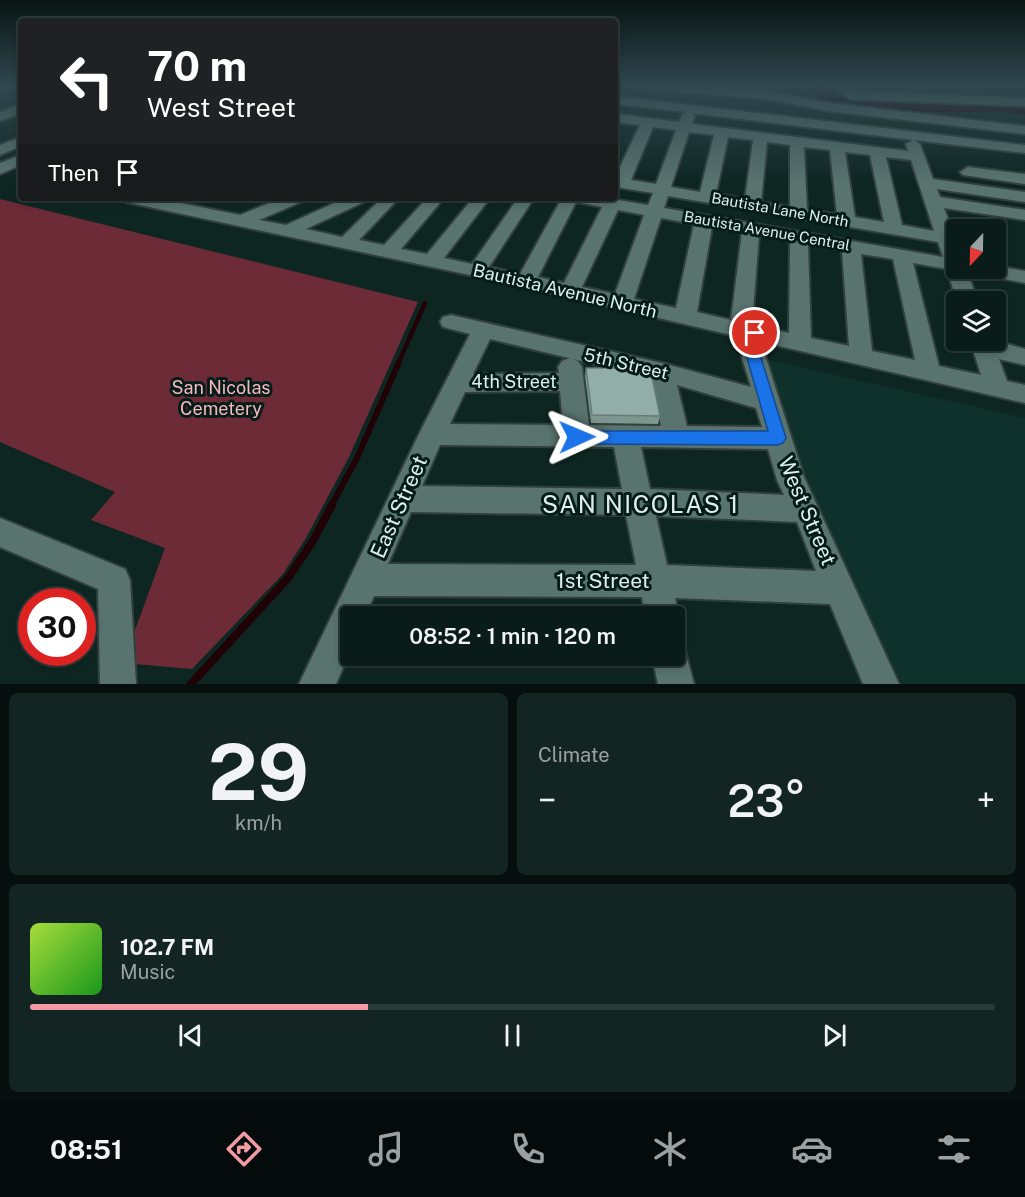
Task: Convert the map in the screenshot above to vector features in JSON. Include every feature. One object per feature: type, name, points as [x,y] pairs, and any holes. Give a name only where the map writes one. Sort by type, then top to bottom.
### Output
[{"type":"street","points":[[618,118],[877,152],[915,147],[1025,148]]},
{"type":"street","points":[[622,303],[688,118]]},
{"type":"street","points":[[744,118],[1025,163]]},
{"type":"street","points":[[922,118],[1025,130]]},
{"type":"street","points":[[618,183],[648,122]]},
{"type":"street","points":[[707,198],[722,132]]},
{"type":"street","points":[[752,206],[760,137]]},
{"type":"street","points":[[797,142],[799,213]]},
{"type":"street","points":[[0,152],[18,143]]},
{"type":"street","points":[[837,147],[847,222]]},
{"type":"street","points":[[915,147],[945,238]]},
{"type":"street","points":[[877,152],[894,229]]},
{"type":"street","points":[[958,154],[978,190]]},
{"type":"street","points":[[0,169],[18,160]]},
{"type":"street","points":[[0,169],[18,173]]},
{"type":"street","points":[[968,172],[1025,180]]},
{"type":"street","name":"Bautista Lane North","points":[[618,183],[945,238]]},
{"type":"street","points":[[927,183],[1025,196]]},
{"type":"street","name":"Bautista Avenue North","points":[[161,201],[239,222],[526,281],[1025,394]]},
{"type":"street","points":[[239,222],[288,201]]},
{"type":"street","points":[[286,232],[352,201]]},
{"type":"street","points":[[345,244],[388,201]]},
{"type":"street","points":[[387,253],[433,201]]},
{"type":"street","points":[[431,262],[480,201]]},
{"type":"street","points":[[477,271],[524,201]]},
{"type":"street","points":[[526,281],[568,201]]},
{"type":"street","name":"Bautista Avenue Central","points":[[595,201],[946,263]]},
{"type":"street","points":[[932,201],[1025,215]]},
{"type":"street","points":[[570,292],[612,204]]},
{"type":"street","points":[[686,318],[704,220]]},
{"type":"street","name":"West Street","points":[[751,228],[748,332],[754,358],[791,480],[806,509],[881,684]]},
{"type":"street","points":[[799,237],[800,342]]},
{"type":"street","points":[[851,246],[861,357]]},
{"type":"street","points":[[902,255],[929,372]]},
{"type":"street","points":[[1006,274],[1025,277]]},
{"type":"street","name":"5th Street","points":[[451,322],[662,372],[767,401]]},
{"type":"street","name":"East Street","points":[[317,684],[432,434],[483,330]]},
{"type":"street","points":[[568,351],[577,437]]},
{"type":"street","points":[[985,351],[997,388]]},
{"type":"street","points":[[1006,351],[1025,357]]},
{"type":"street","points":[[662,372],[676,437]]},
{"type":"street","name":"4th Street","points":[[457,382],[571,382]]},
{"type":"street","points":[[432,434],[778,438]]},
{"type":"street","points":[[625,436],[660,606]]},
{"type":"street","points":[[402,500],[639,502],[806,509]]},
{"type":"street","points":[[0,532],[114,580],[118,684]]},
{"type":"street","name":"1st Street","points":[[366,580],[655,581],[840,588]]},
{"type":"street","points":[[672,666],[676,684]]},
{"type":"shaded area","points":[[760,358],[1025,418],[1025,684],[893,684],[800,481]]},
{"type":"green space","name":"San Nicolas Cemetery","points":[[0,199],[418,302],[349,457],[306,538],[283,574],[192,669],[123,663],[165,548],[91,520],[115,492],[0,442]]},
{"type":"building","points":[[586,368],[634,368],[651,372],[660,416],[592,415]]},
{"type":"waterway","points":[[398,364],[425,303]]},
{"type":"waterway","points":[[331,506],[357,458],[399,362]]},
{"type":"waterway","points":[[191,684],[288,578],[313,541],[332,505]]},
{"type":"district","name":"SAN NICOLAS 1","points":[[641,505]]},
{"type":"route","points":[[577,437],[778,438],[754,358],[755,333]]}]
